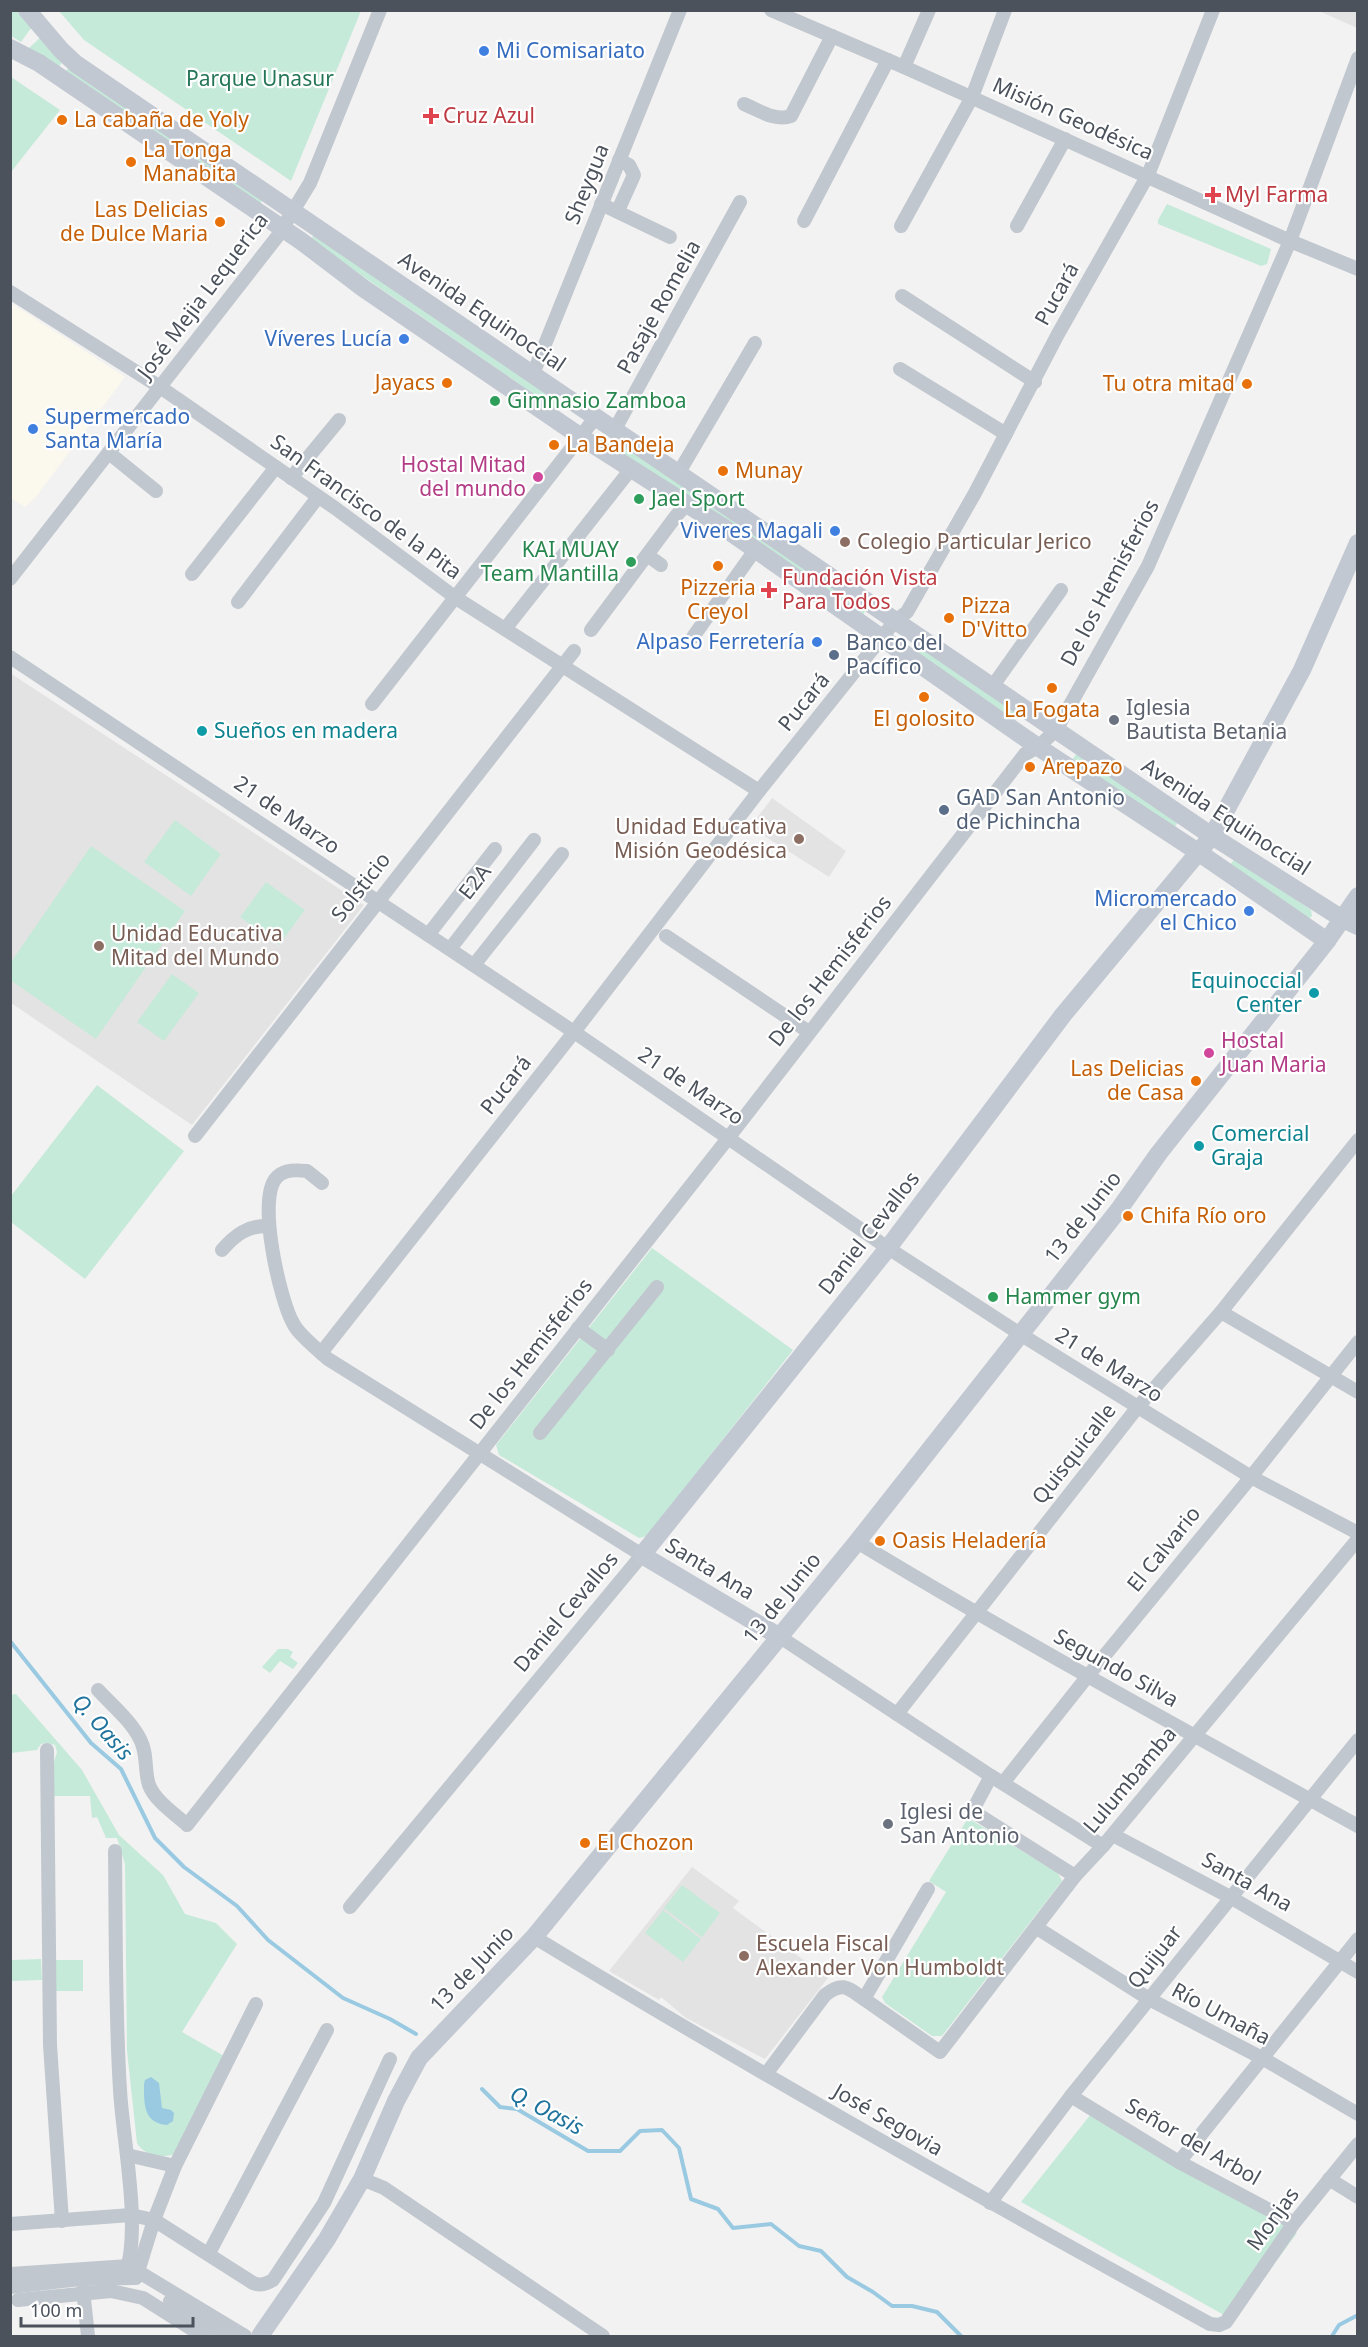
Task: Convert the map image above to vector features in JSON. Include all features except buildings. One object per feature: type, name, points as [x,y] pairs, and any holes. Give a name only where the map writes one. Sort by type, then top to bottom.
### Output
[{"type":"main road","name":"Avenida Equinoccial","points":[[27,10],[76,64],[1212,836],[1349,922]]},
{"type":"main road","name":"Avenida Equinoccial","points":[[10,48],[39,63],[282,228],[363,288],[581,437],[755,550],[1038,747],[1198,852],[1327,941]]},
{"type":"main road","name":"Daniel Cevallos","points":[[642,1555],[888,1248],[1063,1016],[1212,836],[1302,670],[1358,543]]},
{"type":"main road","name":"13 de Junio","points":[[260,2337],[327,2239],[362,2179],[396,2101],[419,2058],[534,1937],[857,1542],[1327,941],[1349,922],[1358,896]]},
{"type":"main road","name":"Santa Ana","points":[[642,1555],[780,1637]]},
{"type":"street","name":"José Mejia Lequerica","points":[[10,579],[282,228],[310,183],[380,10]]},
{"type":"street","name":"Sheygua","points":[[533,374],[680,10]]},
{"type":"street","name":"Misión Geodésica","points":[[771,10],[1148,175],[1290,241],[1358,269]]},
{"type":"street","points":[[904,67],[929,10]]},
{"type":"street","points":[[901,226],[972,97],[1005,10]]},
{"type":"street","name":"Pucará","points":[[321,1353],[574,1032],[759,791],[895,621],[907,612],[1035,382],[1058,334],[1148,175],[1212,10]]},
{"type":"street","points":[[744,104],[775,117],[784,119],[790,116],[832,36]]},
{"type":"street","name":"De los Hemisferios","points":[[98,1690],[139,1737],[146,1753],[151,1789],[187,1826],[729,1137],[1026,754],[1038,747],[1056,730],[1148,566],[1290,241],[1358,58]]},
{"type":"street","points":[[804,221],[888,60]]},
{"type":"street","points":[[1017,226],[1065,139]]},
{"type":"street","points":[[619,160],[629,165],[634,175],[620,206]]},
{"type":"street","name":"Pasaje Romelia","points":[[615,431],[741,202]]},
{"type":"street","points":[[601,204],[670,237]]},
{"type":"street","name":"San Francisco de la Pita","points":[[10,292],[160,387],[276,467],[456,598],[759,791]]},
{"type":"street","points":[[902,296],[1035,382]]},
{"type":"street","points":[[678,474],[755,343]]},
{"type":"street","points":[[900,369],[1006,434]]},
{"type":"street","points":[[372,704],[595,418]]},
{"type":"street","points":[[291,478],[339,420]]},
{"type":"street","points":[[109,453],[156,491]]},
{"type":"street","points":[[192,574],[276,467]]},
{"type":"street","points":[[505,629],[631,469]]},
{"type":"street","points":[[238,602],[318,497]]},
{"type":"street","points":[[591,630],[686,505]]},
{"type":"street","points":[[693,637],[755,550]]},
{"type":"street","points":[[647,555],[661,565]]},
{"type":"street","points":[[992,687],[1061,590]]},
{"type":"street","name":"Solsticio","points":[[195,1136],[377,900],[574,651]]},
{"type":"street","name":"21 de Marzo","points":[[10,657],[428,934],[729,1137],[888,1248],[1020,1334],[1251,1477],[1358,1533]]},
{"type":"street","name":"E2A","points":[[450,949],[534,840]]},
{"type":"street","points":[[428,934],[495,849]]},
{"type":"street","points":[[474,965],[562,854]]},
{"type":"street","points":[[666,936],[809,1032]]},
{"type":"street","name":"Quisquicalle","points":[[897,1714],[1137,1408],[1221,1312],[1358,1140]]},
{"type":"street","name":"Santa Ana","points":[[322,1183],[308,1171],[285,1171],[275,1178],[270,1193],[269,1242],[292,1322],[299,1333],[328,1359],[642,1555]]},
{"type":"street","points":[[222,1250],[230,1241],[249,1228],[256,1225],[269,1226]]},
{"type":"street","points":[[540,1433],[657,1287]]},
{"type":"street","points":[[1221,1312],[1358,1392]]},
{"type":"street","points":[[578,1328],[608,1350]]},
{"type":"street","name":"El Calvario","points":[[1075,1876],[977,1814],[975,1806],[1087,1677],[1358,1342]]},
{"type":"street","name":"Lulumbamba","points":[[864,1999],[940,2052],[1075,1876],[1113,1835],[1358,1539]]},
{"type":"street","name":"Segundo Silva","points":[[857,1542],[976,1614],[1087,1677],[1358,1826]]},
{"type":"street","name":"Daniel Cevallos","points":[[350,1907],[642,1555]]},
{"type":"street","name":"Santa Ana","points":[[780,1637],[1103,1846]]},
{"type":"street","name":"Quijuar","points":[[990,2203],[1071,2096],[1358,1740]]},
{"type":"street","points":[[47,1750],[50,2045],[62,2221]]},
{"type":"street","name":"Santa Ana","points":[[1113,1835],[1230,1897],[1358,1972]]},
{"type":"street","points":[[115,1851],[120,2090],[131,2215],[132,2273]]},
{"type":"street","points":[[766,2073],[825,1995],[834,1988],[844,1987],[864,1999],[928,1889]]},
{"type":"street","name":"Río Umaña","points":[[1037,1928],[1149,1999],[1262,2058],[1358,2115]]},
{"type":"street","name":"José Segovia","points":[[534,1937],[673,2021],[990,2203],[1210,2324],[1219,2325],[1226,2322]]},
{"type":"street","points":[[1179,2162],[1358,1939]]},
{"type":"street","points":[[18,2300],[82,2287],[132,2273],[150,2237],[154,2220],[175,2166],[256,2004]]},
{"type":"street","points":[[209,2253],[327,2030]]},
{"type":"street","points":[[10,2224],[131,2215],[154,2220],[253,2283],[259,2285],[273,2280],[324,2203],[390,2059]]},
{"type":"street","name":"Señor del Arbol","points":[[1071,2096],[1179,2162],[1294,2223]]},
{"type":"street","name":"Monjas","points":[[1226,2322],[1294,2223],[1358,2144]]},
{"type":"street","points":[[127,2155],[175,2166]]},
{"type":"street","points":[[362,2179],[384,2188],[603,2337]]},
{"type":"street","points":[[1329,2179],[1358,2197]]},
{"type":"street","points":[[132,2273],[225,2337]]},
{"type":"street","points":[[10,2274],[132,2273],[245,2337]]},
{"type":"street","points":[[10,2287],[82,2287],[142,2298],[203,2337]]},
{"type":"street","points":[[82,2287],[88,2337]]},
{"type":"shaded area","points":[[1319,11],[1357,11],[1357,28]]},
{"type":"shaded area","points":[[11,303],[125,377],[36,497],[25,507],[11,498]]},
{"type":"shaded area","points":[[10,673],[364,905],[192,1125],[11,1003]]},
{"type":"shaded area","name":"Unidad Educativa Misión Geodésica","points":[[772,798],[846,851],[829,877],[750,827]]},
{"type":"shaded area","points":[[692,1867],[739,1901],[733,1908],[828,1978],[765,2059],[686,2018],[661,1997],[659,2000],[609,1971]]},
{"type":"green space","points":[[12,11],[17,11],[32,27],[21,42],[11,36]]},
{"type":"green space","name":"Parque Unasur","points":[[59,11],[361,11],[291,181],[84,40]]},
{"type":"green space","points":[[41,37],[64,60],[58,68],[29,48]]},
{"type":"green space","points":[[70,66],[264,198],[260,204],[65,72]]},
{"type":"green space","points":[[11,77],[60,110],[11,172]]},
{"type":"green space","points":[[1167,204],[1271,249],[1267,264],[1261,266],[1158,224]]},
{"type":"green space","points":[[315,234],[563,403],[557,410],[310,240]]},
{"type":"green space","points":[[614,438],[866,610],[861,618],[609,446]]},
{"type":"green space","points":[[922,647],[1019,714],[1014,721],[917,654]]},
{"type":"green space","points":[[1077,753],[1179,821],[1174,828],[1072,760]]},
{"type":"green space","points":[[175,820],[221,854],[191,896],[144,862]]},
{"type":"green space","points":[[91,846],[185,911],[96,1039],[10,980],[11,962]]},
{"type":"green space","points":[[1235,858],[1311,910],[1312,916],[1308,919],[1229,866]]},
{"type":"green space","points":[[266,882],[305,910],[279,945],[240,917]]},
{"type":"green space","points":[[172,974],[199,993],[164,1041],[137,1022]]},
{"type":"green space","points":[[97,1085],[184,1151],[85,1279],[11,1222],[11,1196]]},
{"type":"green space","points":[[652,1248],[793,1350],[647,1536],[639,1538],[499,1455],[496,1445]]},
{"type":"green space","points":[[278,1649],[288,1649],[293,1652],[290,1657],[298,1663],[293,1669],[280,1661],[270,1673],[262,1667]]},
{"type":"green space","points":[[16,1694],[82,1770],[119,1835],[163,1875],[185,1914],[216,1923],[237,1944],[182,2032],[224,2056],[174,2154],[154,2155],[148,2153],[137,2143],[127,2051],[125,1864],[117,1838],[106,1838],[97,1817],[92,1818],[90,1796],[51,1796],[57,1752],[55,1745],[41,1744],[37,1750],[11,1753],[10,1695]]},
{"type":"green space","points":[[968,1818],[1058,1873],[1062,1881],[942,2036],[932,2036],[885,2003],[882,1997],[946,1892],[929,1881]]},
{"type":"green space","points":[[682,1885],[720,1913],[702,1937],[664,1908]]},
{"type":"green space","points":[[663,1910],[701,1939],[683,1962],[645,1933]]},
{"type":"green space","points":[[41,1959],[42,1980],[11,1981],[11,1960]]},
{"type":"green space","points":[[55,1960],[83,1960],[83,1991],[55,1991]]},
{"type":"green space","points":[[1091,2114],[1297,2233],[1233,2320],[1021,2202]]},
{"type":"water","points":[[151,2077],[159,2083],[162,2108],[174,2113],[173,2121],[167,2125],[153,2120],[146,2111],[144,2084],[145,2080]]},
{"type":"waterway","name":"Q. Oasis","points":[[10,1641],[91,1743],[121,1769],[155,1838],[184,1867],[237,1906],[268,1940],[343,1998],[390,2019],[416,2034]]},
{"type":"waterway","name":"Q. Oasis","points":[[482,2089],[500,2107],[517,2109],[588,2151],[620,2151],[640,2131],[662,2130],[679,2148],[691,2199],[718,2209],[733,2228],[771,2224],[799,2246],[821,2251],[847,2277],[892,2306],[912,2306],[937,2312],[961,2336]]},
{"type":"waterway","name":"Q. Oasis","points":[[1332,2336],[1339,2325],[1358,2315]]},
{"type":"place","name":"Mi Comisariato","points":[[484,51]]},
{"type":"place","name":"Cruz Azul","points":[[431,116]]},
{"type":"place","name":"La cabaña de Yoly","points":[[62,120]]},
{"type":"place","name":"La Tonga Manabita","points":[[131,162]]},
{"type":"place","name":"Myl Farma","points":[[1213,195]]},
{"type":"place","name":"Las Delicias de Dulce Maria","points":[[220,222]]},
{"type":"place","name":"Víveres Lucía","points":[[404,339]]},
{"type":"place","name":"Jayacs","points":[[447,383]]},
{"type":"place","name":"Tu otra mitad","points":[[1247,384]]},
{"type":"place","name":"Gimnasio Zamboa","points":[[495,401]]},
{"type":"place","name":"Supermercado Santa María","points":[[33,429]]},
{"type":"place","name":"La Bandeja","points":[[554,445]]},
{"type":"place","name":"Munay","points":[[723,471]]},
{"type":"place","name":"Hostal Mitad del mundo","points":[[538,477]]},
{"type":"place","name":"Jael Sport","points":[[639,499]]},
{"type":"place","name":"Viveres Magali","points":[[835,531]]},
{"type":"place","name":"Colegio Particular Jerico","points":[[845,542]]},
{"type":"place","name":"KAI MUAY Team Mantilla","points":[[631,562]]},
{"type":"place","name":"Pizzeria Creyol","points":[[718,566]]},
{"type":"place","name":"Fundación Vista Para Todos","points":[[769,590]]},
{"type":"place","name":"Pizza D'Vitto","points":[[949,618]]},
{"type":"place","name":"Alpaso Ferretería","points":[[817,642]]},
{"type":"place","name":"Banco del Pacífico","points":[[834,655]]},
{"type":"place","name":"La Fogata","points":[[1052,688]]},
{"type":"place","name":"El golosito","points":[[924,697]]},
{"type":"place","name":"Iglesia Bautista Betania","points":[[1114,720]]},
{"type":"place","name":"Sueños en madera","points":[[202,731]]},
{"type":"place","name":"Arepazo","points":[[1030,767]]},
{"type":"place","name":"GAD San Antonio de Pichincha","points":[[944,810]]},
{"type":"place","name":"Unidad Educativa Misión Geodésica","points":[[799,839]]},
{"type":"place","name":"Micromercado el Chico","points":[[1249,911]]},
{"type":"place","name":"Unidad Educativa Mitad del Mundo","points":[[99,946]]},
{"type":"place","name":"Equinoccial Center","points":[[1314,993]]},
{"type":"place","name":"Hostal Juan Maria","points":[[1209,1053]]},
{"type":"place","name":"Las Delicias de Casa","points":[[1196,1081]]},
{"type":"place","name":"Comercial Graja","points":[[1199,1146]]},
{"type":"place","name":"Chifa Río oro","points":[[1128,1216]]},
{"type":"place","name":"Hammer gym","points":[[993,1297]]},
{"type":"place","name":"Oasis Heladería","points":[[880,1541]]},
{"type":"place","name":"Iglesi de San Antonio","points":[[888,1824]]},
{"type":"place","name":"El Chozon","points":[[585,1843]]},
{"type":"place","name":"Escuela Fiscal Alexander Von Humboldt","points":[[744,1956]]}]
